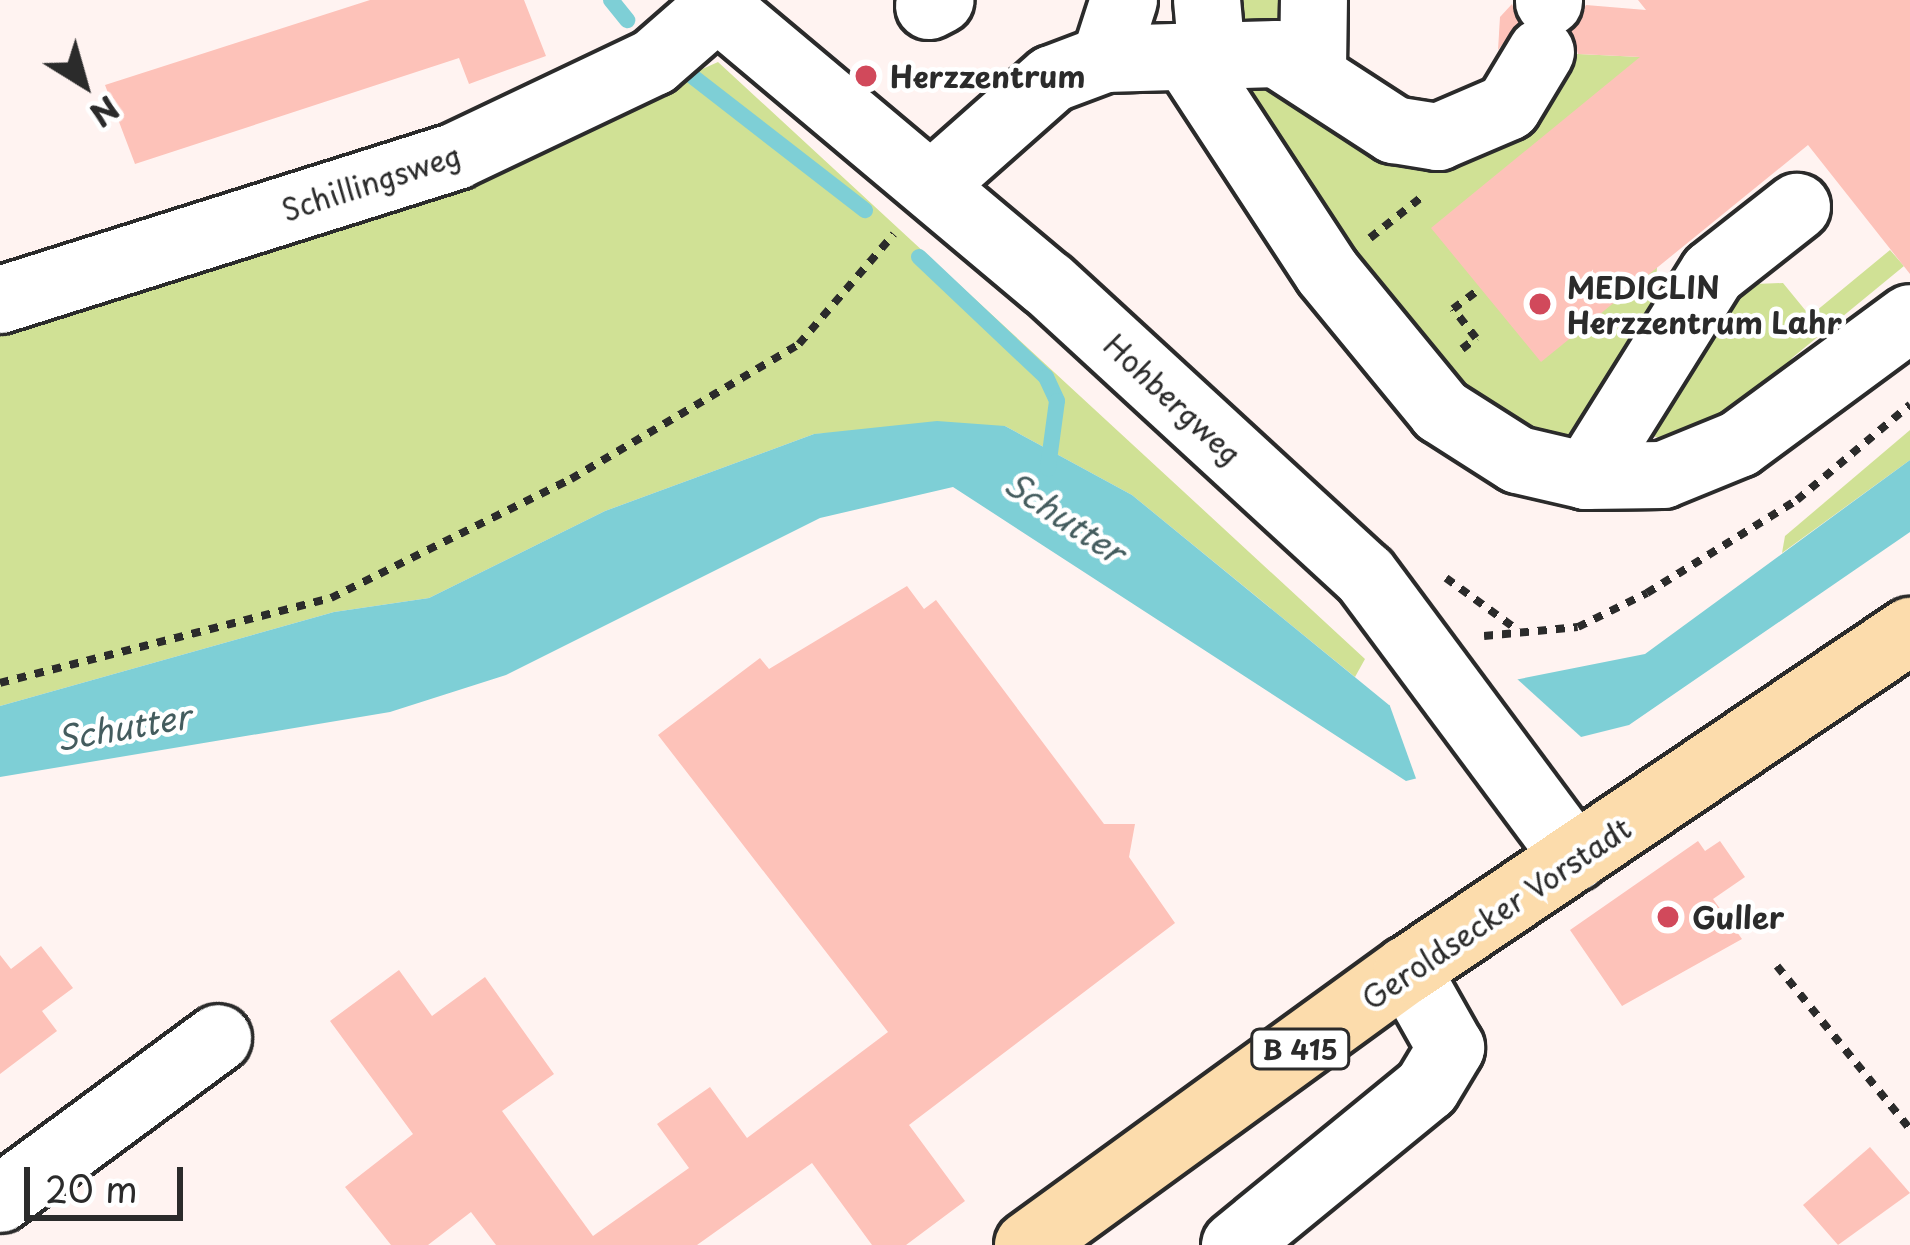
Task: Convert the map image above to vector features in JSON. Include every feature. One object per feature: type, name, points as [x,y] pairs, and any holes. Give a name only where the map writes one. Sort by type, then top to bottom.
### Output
[{"type":"main road","name":"Geroldsecker Vorstadt","points":[[1028,1245],[1407,970],[1910,631]]},
{"type":"street","points":[[1313,69],[1314,0]]},
{"type":"street","name":"Hohbergweg","points":[[713,4],[932,184],[1364,575],[1575,858]]},
{"type":"street","name":"Schillingsweg","points":[[0,300],[456,156],[654,62],[713,4]]},
{"type":"street","points":[[932,184],[1114,29],[1203,38],[1277,54],[1313,69],[1394,130],[1438,137],[1508,107],[1547,18]]},
{"type":"street","points":[[1203,38],[1327,272],[1441,410],[1518,460],[1586,476],[1663,475],[1739,444],[1910,318]]},
{"type":"street","points":[[1586,476],[1713,273],[1797,207]]},
{"type":"street","points":[[1234,1245],[1427,1088],[1451,1048],[1407,970]]},
{"type":"street","points":[[0,1199],[218,1038]]},
{"type":"path","points":[[0,683],[331,598],[571,479],[799,344],[932,184]]},
{"type":"path","points":[[1512,626],[1578,627],[1647,592],[1797,500],[1910,405]]},
{"type":"path","points":[[1777,966],[1910,1129]]},
{"type":"green space","points":[[1226,0],[1305,0],[1299,34],[1222,16]]},
{"type":"green space","points":[[1558,53],[1641,57],[1657,267],[1655,304],[1583,437],[1546,447],[1460,392],[1299,194],[1243,87],[1254,75],[1368,130]]},
{"type":"green space","points":[[718,62],[1365,659],[1355,677],[1132,495],[1005,426],[980,426],[814,434],[605,511],[429,598],[334,612],[0,706],[0,324],[455,180]]},
{"type":"green space","points":[[1890,250],[1904,266],[1792,358],[1779,385],[1680,445],[1650,435],[1703,326],[1755,284],[1783,283],[1810,316]]},
{"type":"green space","points":[[1910,430],[1910,460],[1782,553],[1785,536]]},
{"type":"water","name":"Schutter","points":[[937,421],[1005,426],[1132,495],[1389,705],[1645,654],[1910,460],[1910,532],[1629,725],[1406,781],[953,487],[820,518],[506,675],[390,712],[0,777],[0,706],[334,612],[429,598],[605,511],[814,434]]},
{"type":"pier","points":[[1516,678],[1591,746],[1418,784],[1386,695]]},
{"type":"building","points":[[370,0],[524,0],[546,56],[469,84],[459,58],[135,164],[105,85]]},
{"type":"building","points":[[1638,0],[1910,0],[1910,274],[1808,145],[1541,362],[1431,228],[1640,57],[1578,54],[1571,31],[1586,5],[1646,10]]},
{"type":"building","points":[[1512,4],[1519,23],[1498,50],[1500,17]]},
{"type":"building","points":[[907,586],[924,609],[936,600],[1104,824],[1135,824],[1129,857],[1175,923],[909,1125],[965,1201],[906,1245],[872,1245],[812,1163],[697,1245],[496,1245],[471,1212],[428,1245],[391,1245],[345,1187],[413,1134],[330,1021],[399,970],[432,1016],[485,977],[554,1074],[502,1111],[593,1236],[689,1168],[657,1124],[710,1087],[747,1138],[888,1032],[658,735],[760,658],[769,669]]},
{"type":"building","points":[[1698,841],[1705,851],[1720,841],[1745,877],[1713,899],[1742,939],[1622,1006],[1570,930]]},
{"type":"building","points":[[41,946],[73,988],[42,1011],[57,1031],[0,1074],[0,955],[11,969]]},
{"type":"building","points":[[1870,1147],[1910,1193],[1838,1245],[1803,1205]]},
{"type":"waterway","points":[[611,0],[627,20]]},
{"type":"waterway","points":[[692,76],[865,210]]},
{"type":"waterway","name":"Schutter","points":[[919,257],[1046,377],[1057,401],[1048,468]]},
{"type":"place","name":"Herzzentrum","points":[[866,76]]},
{"type":"place","name":"MEDICLIN Herzzentrum Lahr","points":[[1540,304]]},
{"type":"place","name":"Guller","points":[[1668,917]]}]
